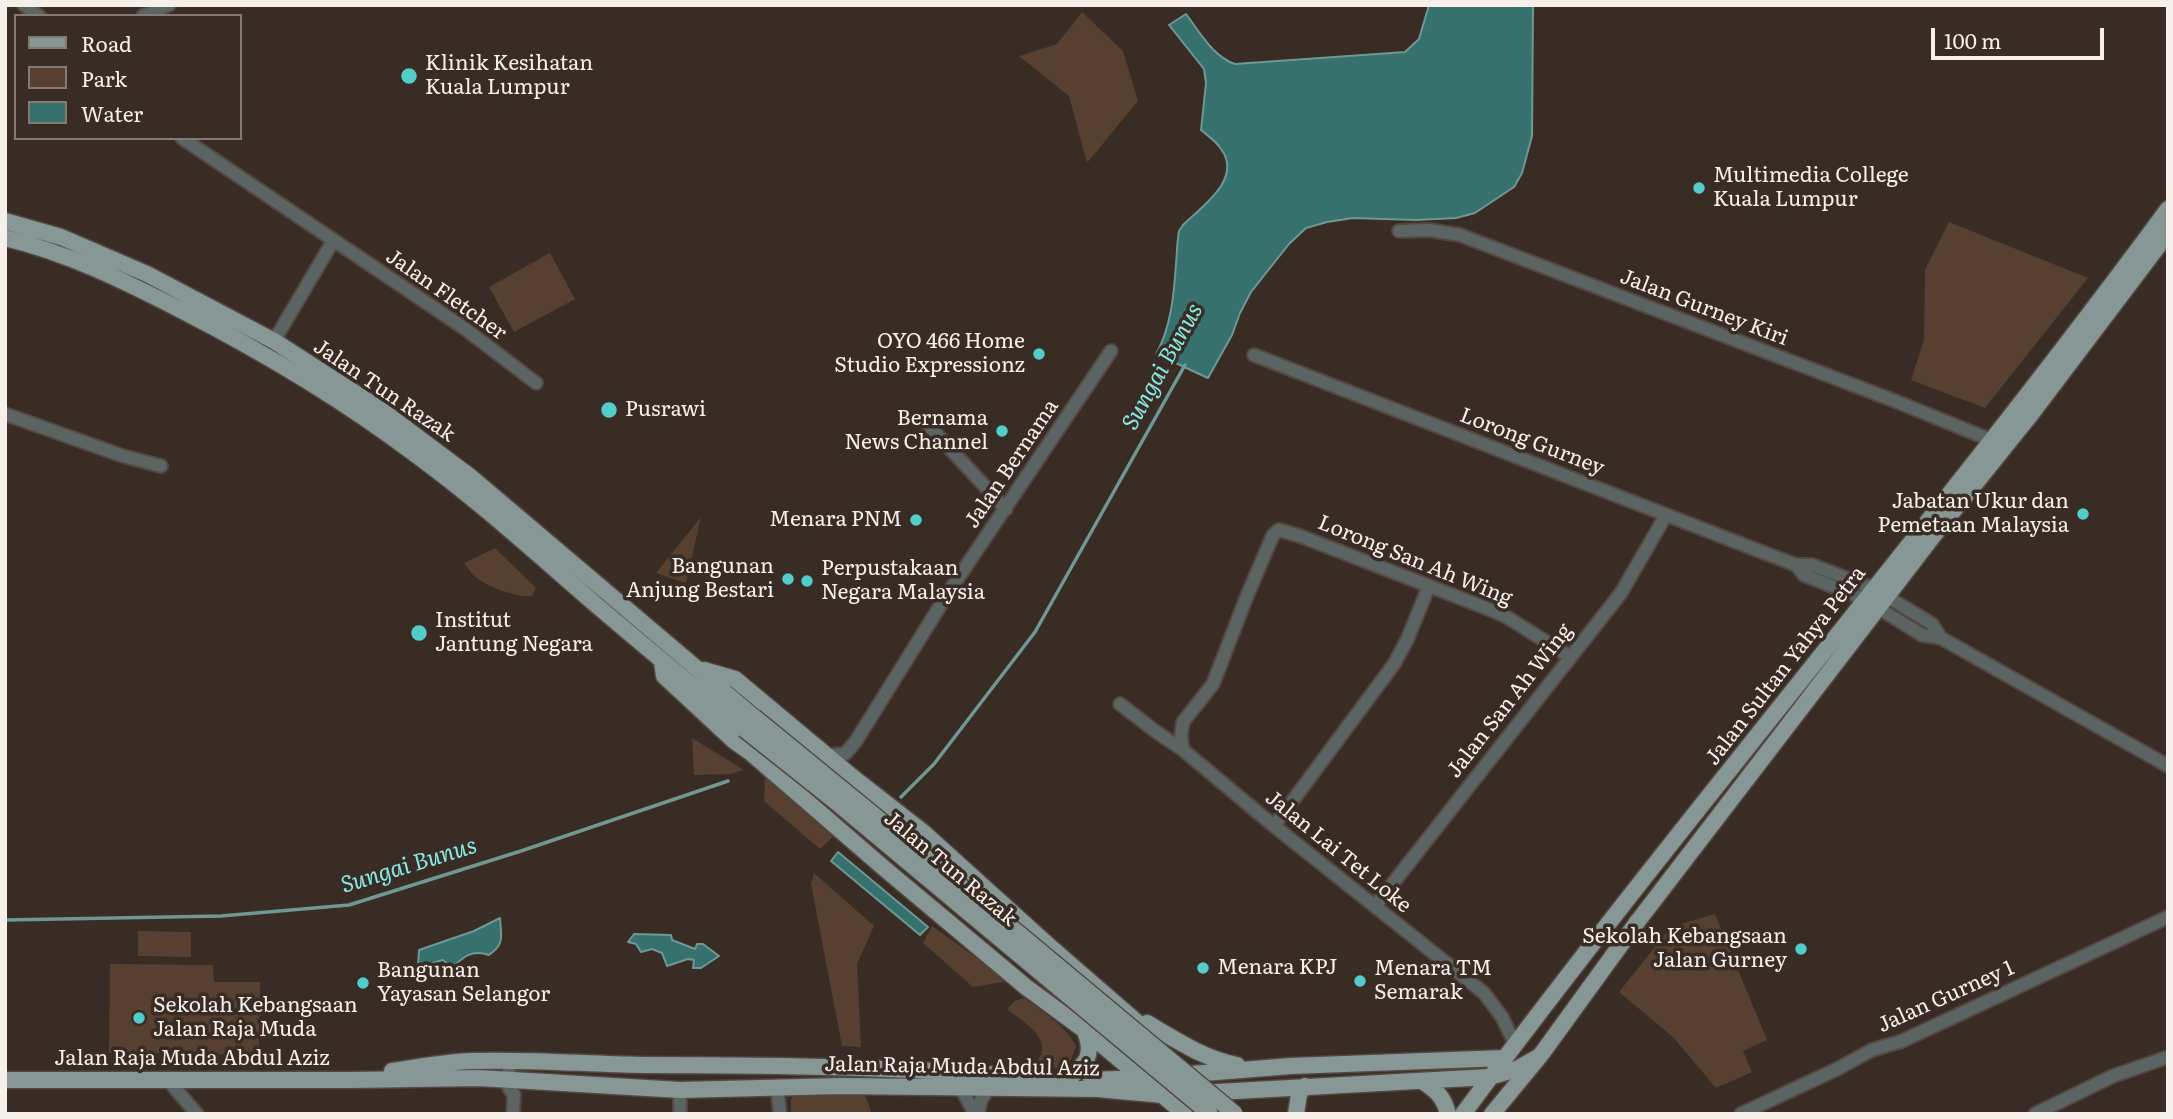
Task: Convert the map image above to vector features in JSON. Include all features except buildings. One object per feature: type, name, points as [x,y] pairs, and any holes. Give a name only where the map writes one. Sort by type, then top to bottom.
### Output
[{"type":"main road","name":"Jalan Sultan Yahya Petra","points":[[1463,1114],[1585,952],[1782,706],[1987,471],[2123,281],[2168,209]]},
{"type":"main road","name":"Jalan Tun Razak","points":[[5,221],[61,237],[148,274],[274,341],[423,440],[472,478],[695,667],[749,723],[841,806],[1210,1114]]},
{"type":"main road","name":"Jalan Sultan Yahya Petra","points":[[1496,1111],[1540,1056],[1991,440],[2123,281],[2168,233]]},
{"type":"main road","name":"Jalan Tun Razak","points":[[5,238],[54,252],[115,276],[218,329],[317,386],[381,429],[445,477],[661,659],[749,723],[1023,937],[1235,1114]]},
{"type":"main road","name":"Jalan Tun Razak","points":[[661,659],[664,676],[734,741],[1026,987],[1083,1029],[1185,1114]]},
{"type":"main road","name":"Jalan Tun Razak","points":[[695,667],[735,679],[923,832],[1048,945],[1245,1114]]},
{"type":"main road","points":[[1009,972],[1038,980],[1047,975],[1052,966],[1048,945]]},
{"type":"main road","points":[[1118,1005],[1200,1053],[1217,1061],[1254,1069]]},
{"type":"main road","points":[[1067,1080],[1087,1058],[1090,1048],[1083,1029]]},
{"type":"main road","name":"Jalan Raja Muda Abdul Aziz","points":[[5,1080],[438,1078],[514,1085],[680,1090],[777,1086],[1097,1089],[1163,1095],[1489,1077],[1517,1069],[1540,1056]]},
{"type":"main road","name":"Jalan Raja Muda Abdul Aziz","points":[[378,1080],[391,1071],[445,1063],[515,1061],[638,1065],[821,1065],[962,1071],[1067,1080],[1505,1058]]},
{"type":"main road","points":[[961,1088],[962,1071]]},
{"type":"main road","points":[[1422,1081],[1437,1090],[1448,1114]]},
{"type":"main road","points":[[1296,1114],[1299,1094],[1305,1086]]},
{"type":"street","points":[[148,14],[169,5]]},
{"type":"street","name":"Jalan Fletcher","points":[[185,140],[464,328],[536,383]]},
{"type":"street","name":"Jalan Gurney Kiri","points":[[1399,231],[1445,231],[1460,235],[1991,440]]},
{"type":"street","points":[[274,341],[333,241]]},
{"type":"street","name":"Jalan Bernama","points":[[850,775],[851,756],[856,741],[950,590],[1111,351]]},
{"type":"street","name":"Lorong Gurney","points":[[1254,355],[1796,565],[1812,565],[1876,598],[1922,635],[1941,638],[2168,766]]},
{"type":"street","points":[[5,414],[124,456],[161,466]]},
{"type":"street","points":[[928,425],[1006,509]]},
{"type":"street","name":"Jalan San Ah Wing","points":[[1375,906],[1621,593],[1666,515]]},
{"type":"street","name":"Lorong San Ah Wing","points":[[1183,750],[1183,722],[1213,684],[1262,559],[1273,535],[1279,530],[1505,616],[1569,656]]},
{"type":"street","points":[[1274,826],[1394,664],[1429,586]]},
{"type":"street","name":"Jalan Lai Tet Loke","points":[[1120,704],[1183,750],[1484,993],[1502,1017],[1515,1044]]},
{"type":"street","points":[[825,754],[845,754],[856,741]]},
{"type":"street","name":"Jalan Gurney 1","points":[[1741,1114],[1872,1050],[1902,1041],[2168,917]]},
{"type":"street","points":[[2035,1114],[2113,1076],[2168,1056]]},
{"type":"street","points":[[513,1114],[515,1061]]},
{"type":"street","points":[[167,1079],[197,1114]]},
{"type":"street","points":[[777,1086],[780,1114]]},
{"type":"street","points":[[961,1088],[976,1114]]},
{"type":"street","points":[[976,1114],[989,1088]]},
{"type":"street","points":[[680,1090],[680,1114]]},
{"type":"green space","points":[[1082,12],[1123,51],[1138,101],[1087,163],[1069,96],[1019,56],[1057,44]]},
{"type":"green space","points":[[1949,222],[2088,278],[1985,408],[1911,380],[1924,340],[1925,270]]},
{"type":"green space","points":[[550,253],[575,299],[514,332],[489,287]]},
{"type":"green space","points":[[701,517],[686,583],[656,573]]},
{"type":"green space","points":[[495,548],[536,588],[532,596],[511,594],[487,584],[474,575],[464,563]]},
{"type":"green space","points":[[692,738],[744,770],[731,774],[694,775]]},
{"type":"green space","points":[[765,773],[835,835],[820,849],[764,801]]},
{"type":"green space","points":[[814,873],[874,926],[857,964],[861,1047],[842,1046],[811,884]]},
{"type":"green space","points":[[1715,914],[1767,1040],[1743,1051],[1752,1072],[1716,1088],[1673,1037],[1619,992],[1671,927]]},
{"type":"green space","points":[[932,926],[1009,981],[973,987],[923,943]]},
{"type":"green space","points":[[138,931],[191,932],[191,957],[138,956]]},
{"type":"green space","points":[[110,964],[213,965],[214,982],[260,982],[259,1055],[109,1053]]},
{"type":"green space","points":[[1024,998],[1053,1019],[1071,1038],[1076,1046],[1070,1063],[1059,1068],[1034,1067],[1041,1055],[1042,1044],[1030,1027],[1007,1009],[1015,1001]]},
{"type":"green space","points":[[797,1093],[855,1093],[866,1097],[872,1114],[791,1114],[791,1099]]},
{"type":"water","points":[[1429,5],[1533,5],[1532,136],[1522,173],[1514,187],[1475,213],[1456,218],[1353,218],[1306,228],[1289,244],[1251,292],[1232,335],[1208,378],[1156,354],[1171,310],[1179,231],[1217,191],[1227,171],[1221,149],[1201,130],[1206,83],[1204,69],[1169,25],[1186,14],[1213,50],[1235,64],[1405,52],[1419,39]]},
{"type":"water","points":[[838,852],[928,927],[920,935],[831,861]]},
{"type":"water","points":[[500,918],[500,943],[489,955],[468,955],[452,968],[443,960],[425,965],[424,975],[417,981],[419,950],[474,931]]},
{"type":"water","points":[[634,934],[671,935],[672,940],[695,949],[697,944],[703,944],[719,956],[701,968],[693,968],[694,960],[688,959],[667,966],[662,953],[652,949],[641,952],[636,944],[628,942]]},
{"type":"waterway","name":"Sungai Bunus","points":[[901,797],[934,764],[1035,632],[1185,365]]},
{"type":"waterway","name":"Sungai Bunus","points":[[5,920],[221,916],[349,905],[521,851],[728,781]]},
{"type":"place","name":"Klinik Kesihatan Kuala Lumpur","points":[[409,76]]},
{"type":"place","name":"Multimedia College Kuala Lumpur","points":[[1699,188]]},
{"type":"place","name":"OYO 466 Home Studio Expressionz","points":[[1039,354]]},
{"type":"place","name":"Pusrawi","points":[[609,410]]},
{"type":"place","name":"Bernama News Channel","points":[[1002,431]]},
{"type":"place","name":"Jabatan Ukur dan Pemetaan Malaysia","points":[[2083,514]]},
{"type":"place","name":"Menara PNM","points":[[916,520]]},
{"type":"place","name":"Bangunan Anjung Bestari","points":[[788,579]]},
{"type":"place","name":"Perpustakaan Negara Malaysia","points":[[807,581]]},
{"type":"place","name":"Institut Jantung Negara","points":[[419,633]]},
{"type":"place","name":"Sekolah Kebangsaan Jalan Gurney","points":[[1801,949]]},
{"type":"place","name":"Menara KPJ","points":[[1203,968]]},
{"type":"place","name":"Menara TM Semarak","points":[[1360,981]]},
{"type":"place","name":"Bangunan Yayasan Selangor","points":[[363,983]]},
{"type":"place","name":"Sekolah Kebangsaan Jalan Raja Muda","points":[[139,1018]]}]
